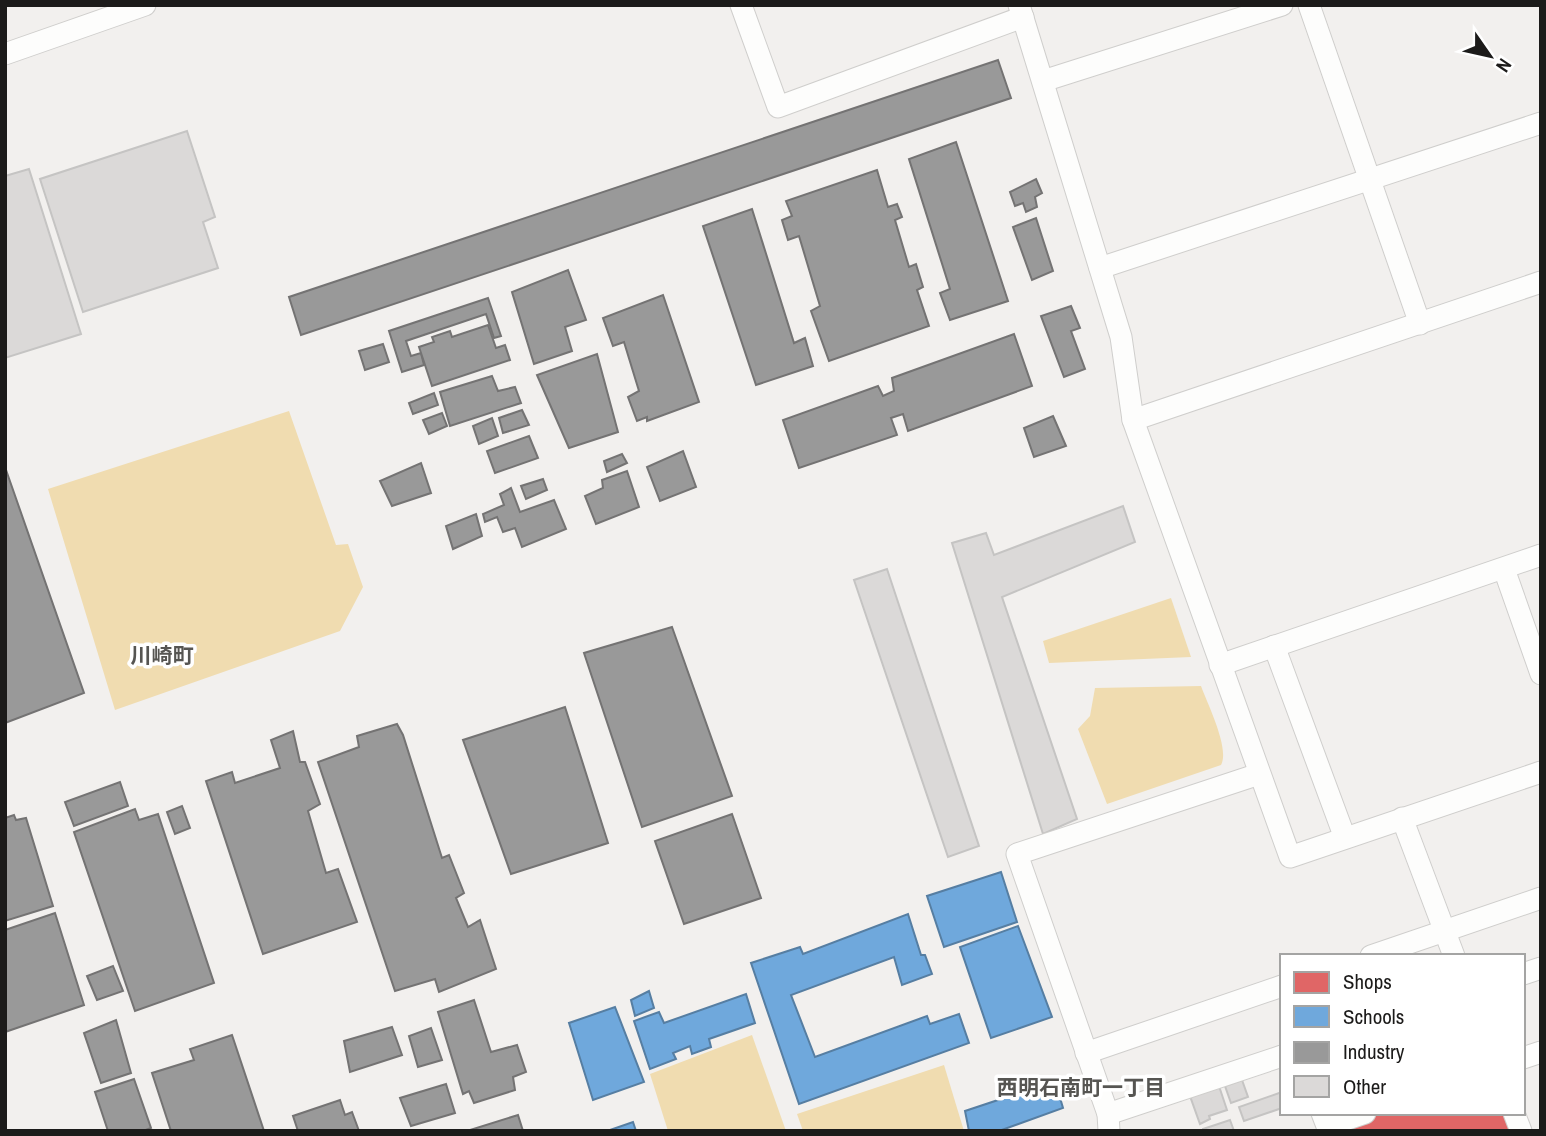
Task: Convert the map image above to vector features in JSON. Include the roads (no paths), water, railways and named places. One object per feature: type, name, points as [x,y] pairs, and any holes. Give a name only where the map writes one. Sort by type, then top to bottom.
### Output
[{"type":"street","points":[[5,54],[145,5]]},
{"type":"street","points":[[741,5],[778,107],[1021,11],[1121,337],[1133,420],[1290,857],[1541,772]]},
{"type":"street","points":[[1043,81],[1282,5]]},
{"type":"street","points":[[1309,5],[1420,324]]},
{"type":"street","points":[[1100,268],[1541,123]]},
{"type":"street","points":[[1133,420],[1541,282]]},
{"type":"street","points":[[1220,665],[1541,555]]},
{"type":"street","points":[[1504,569],[1541,674]]},
{"type":"street","points":[[1274,646],[1345,838]]},
{"type":"street","points":[[1259,774],[1017,854],[1109,1122],[1280,1057]]},
{"type":"street","points":[[1402,818],[1453,954]]},
{"type":"street","points":[[1377,954],[1541,898]]},
{"type":"street","points":[[1086,1053],[1280,987]]},
{"type":"street","points":[[1323,1115],[1327,1126],[1359,1115]]},
{"type":"district","name":"川崎町","points":[[162,656]]},
{"type":"district","name":"西明石南町一丁目","points":[[1081,1088]]}]
